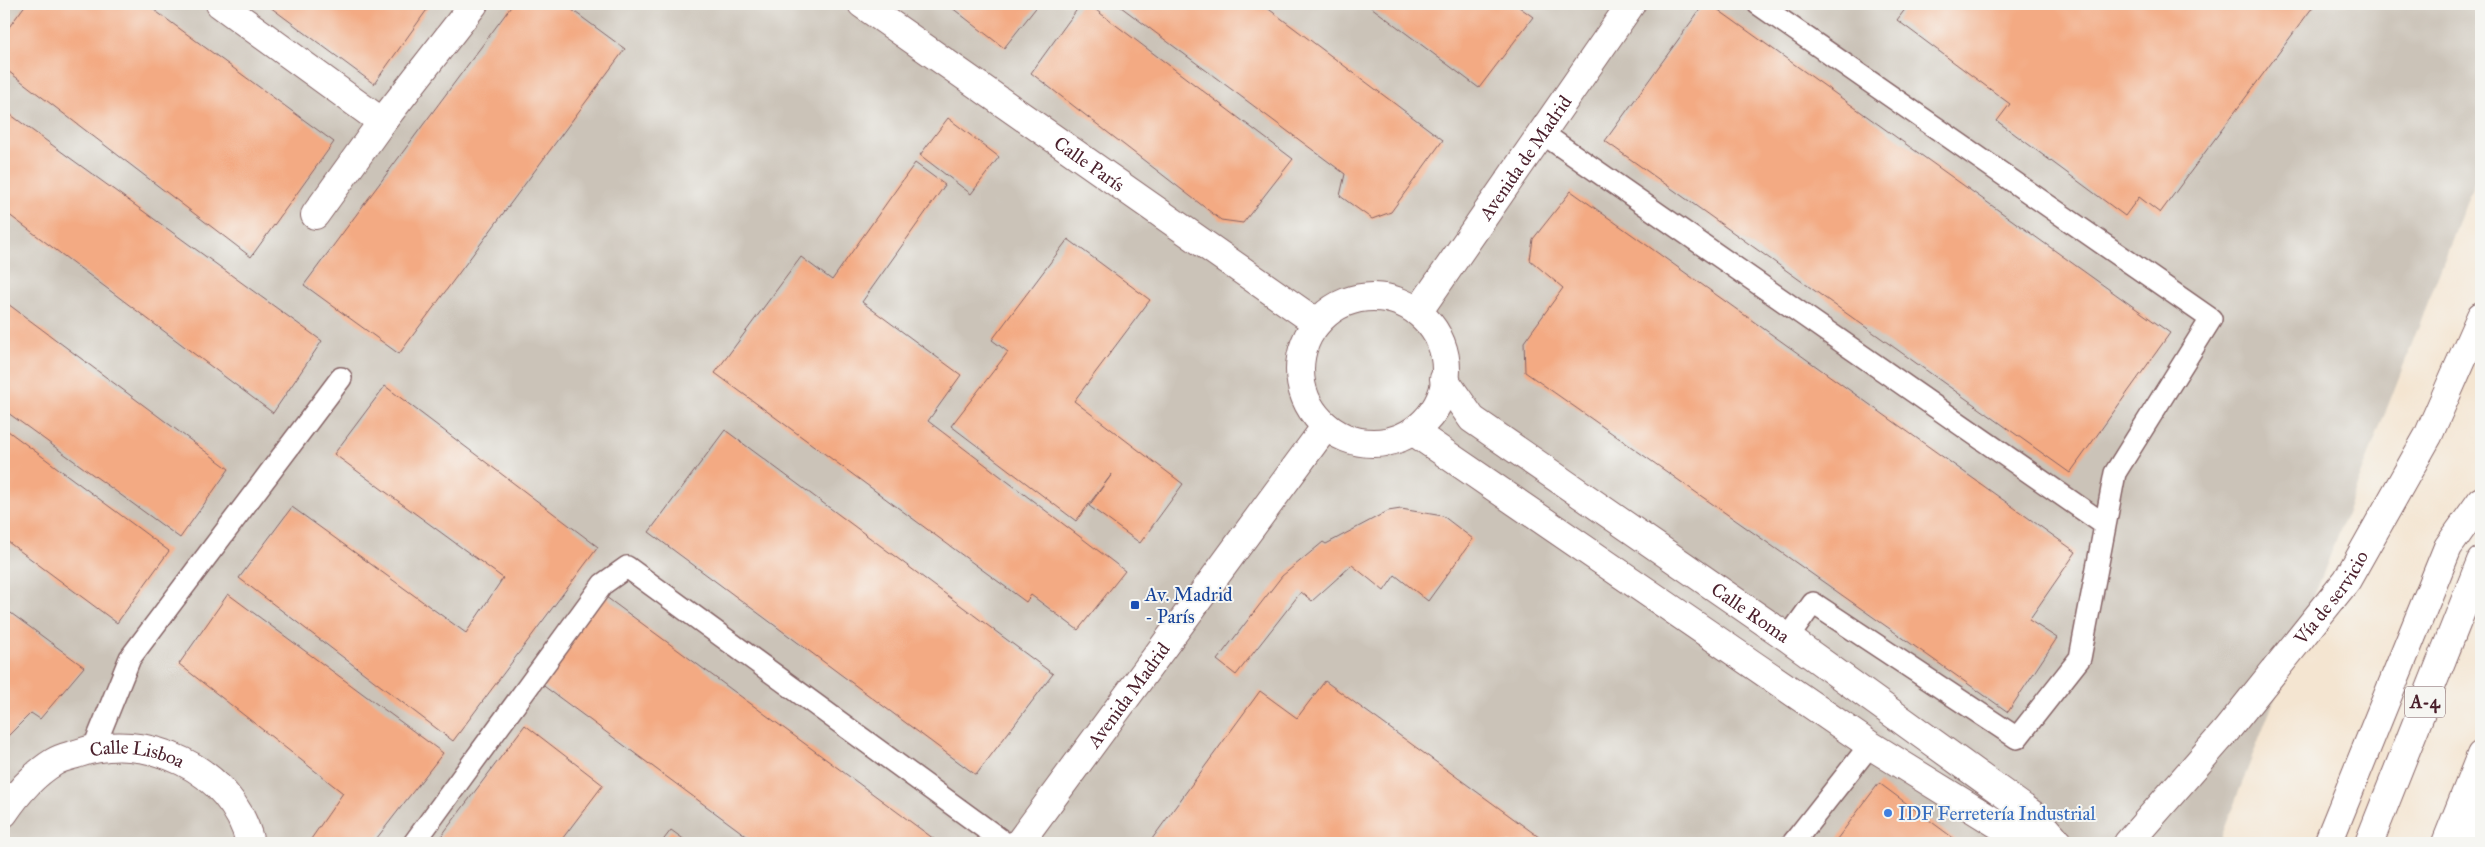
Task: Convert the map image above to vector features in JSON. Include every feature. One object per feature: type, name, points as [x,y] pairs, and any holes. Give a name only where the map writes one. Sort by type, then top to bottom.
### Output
[{"type":"main road","points":[[220,4],[382,122]]},
{"type":"main road","points":[[315,215],[382,122],[474,4]]},
{"type":"main road","name":"Calle París","points":[[862,4],[1316,323]]},
{"type":"main road","name":"Avenida de Madrid","points":[[1418,312],[1631,4]]},
{"type":"main road","points":[[1365,297],[1395,300],[1418,312],[1428,321],[1442,344],[1447,366],[1440,400],[1432,414],[1414,432],[1394,441],[1368,444],[1348,439],[1326,426],[1315,415],[1303,391],[1301,358],[1304,345],[1316,323],[1339,305],[1365,297]]},
{"type":"main road","name":"Vía de servicio","points":[[2128,843],[2226,731],[2348,580],[2428,436],[2481,316]]},
{"type":"main road","name":"Calle Roma","points":[[1444,379],[1472,419],[1788,638],[2036,817],[2059,843]]},
{"type":"main road","name":"Avenida Madrid","points":[[1019,843],[1326,426]]},
{"type":"main road","points":[[1414,432],[1870,745],[2028,843]]},
{"type":"main road","points":[[2328,843],[2448,547],[2481,501]]},
{"type":"main road","name":"A-4","points":[[2369,843],[2481,561]]},
{"type":"main road","name":"Calle Lisboa","points":[[4,812],[24,785],[56,761],[94,747],[141,746],[185,760],[221,789],[246,828],[250,843]]},
{"type":"main road","points":[[2446,843],[2479,760]]},
{"type":"main road","points":[[2470,843],[2479,760]]},
{"type":"lane","points":[[1758,4],[2211,319],[2115,473],[2080,658],[2017,738],[1814,603],[1788,638]]},
{"type":"lane","points":[[1542,133],[2105,526]]},
{"type":"lane","points":[[94,747],[130,658],[341,378]]},
{"type":"lane","points":[[414,843],[604,584],[628,567],[1005,843]]},
{"type":"lane","points":[[1793,843],[1870,745]]},
{"type":"shaded area","points":[[4,4],[2481,4],[2481,165],[2219,843],[4,843]]},
{"type":"building","points":[[26,4],[146,4],[334,142],[251,257],[4,68],[4,34]]},
{"type":"building","points":[[266,4],[431,4],[374,84]]},
{"type":"building","points":[[513,4],[564,4],[625,49],[399,354],[304,285]]},
{"type":"building","points":[[947,4],[1039,4],[1004,48]]},
{"type":"building","points":[[1081,4],[1088,4],[1293,159],[1243,223],[1221,220],[1031,73]]},
{"type":"building","points":[[1117,4],[1262,4],[1443,140],[1391,212],[1372,219],[1340,196],[1345,174]]},
{"type":"building","points":[[1367,4],[1515,4],[1533,17],[1479,88]]},
{"type":"building","points":[[1704,4],[1710,4],[2170,333],[2070,473],[1605,141]]},
{"type":"building","points":[[1909,4],[2315,4],[2160,213],[2139,197],[2125,216],[1997,121],[2010,104],[1897,20]]},
{"type":"building","points":[[4,110],[322,341],[273,413],[4,211]]},
{"type":"building","points":[[948,118],[999,157],[971,194],[920,155]]},
{"type":"building","points":[[915,163],[945,185],[862,302],[961,375],[928,421],[1125,571],[1078,630],[1031,595],[1026,602],[715,373],[801,257],[832,280]]},
{"type":"building","points":[[1571,191],[2076,552],[2029,620],[2057,638],[2008,712],[1525,372],[1524,342],[1563,288],[1530,260],[1533,239]]},
{"type":"building","points":[[1068,239],[1150,300],[1074,401],[1183,484],[1140,543],[1089,506],[1112,474],[1076,521],[951,426],[1008,352],[992,340]]},
{"type":"building","points":[[4,301],[229,469],[180,538],[4,410]]},
{"type":"building","points":[[385,386],[598,547],[453,741],[239,578],[292,507],[466,633],[503,578],[334,454]]},
{"type":"building","points":[[4,428],[169,551],[117,623],[4,539]]},
{"type":"building","points":[[725,430],[1053,674],[976,775],[649,532]]},
{"type":"building","points":[[1401,509],[1443,516],[1473,539],[1428,601],[1395,575],[1384,591],[1352,565],[1312,601],[1301,592],[1236,675],[1217,660],[1282,576],[1323,542],[1326,544],[1388,511]]},
{"type":"building","points":[[228,594],[443,753],[373,843],[316,843],[311,839],[343,793],[179,664]]},
{"type":"building","points":[[602,594],[934,839],[930,843],[756,843],[537,681]]},
{"type":"building","points":[[4,608],[84,667],[40,719],[31,713],[4,740]]},
{"type":"building","points":[[1325,681],[1547,843],[1149,843],[1260,691],[1297,718]]},
{"type":"building","points":[[525,725],[603,785],[559,843],[436,843]]},
{"type":"building","name":"IDF Ferretería Industrial","points":[[1879,783],[1960,843],[1834,843]]},
{"type":"building","points":[[671,830],[689,843],[661,843]]},
{"type":"place","name":"Av. Madrid - París","points":[[1135,605]]},
{"type":"place","name":"IDF Ferretería Industrial","points":[[1888,813]]}]
